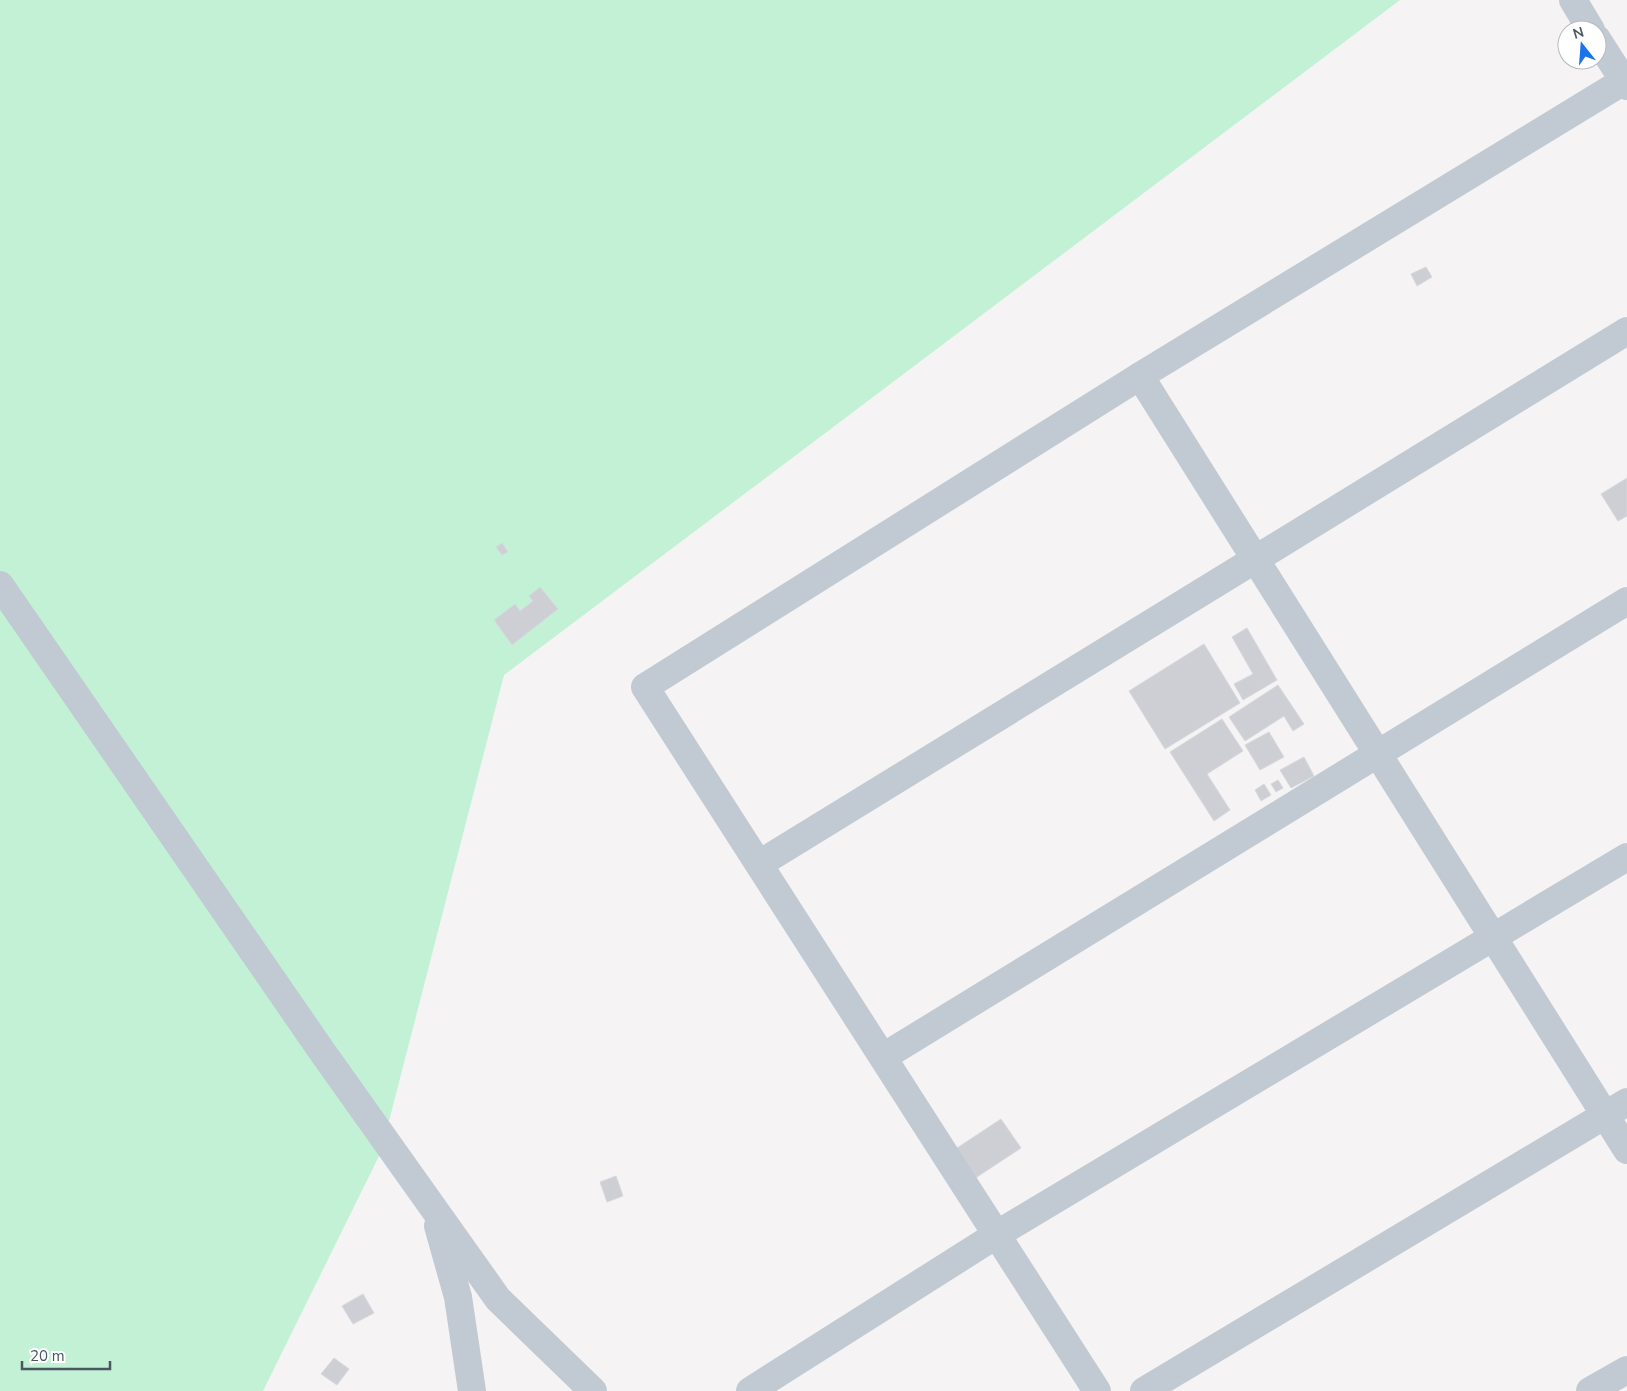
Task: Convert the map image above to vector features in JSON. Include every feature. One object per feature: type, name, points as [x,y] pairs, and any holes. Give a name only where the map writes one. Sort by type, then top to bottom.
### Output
[{"type":"street","points":[[1572,0],[1585,20]]},
{"type":"street","points":[[1097,1391],[645,687],[1140,376],[1626,82],[1607,54]]},
{"type":"street","points":[[759,864],[1627,332]]},
{"type":"street","points":[[1140,376],[1493,938],[1616,1108],[1627,1150]]},
{"type":"street","points":[[0,585],[321,1050],[498,1299],[593,1391]]},
{"type":"street","points":[[883,1057],[1627,601]]},
{"type":"street","points":[[750,1391],[997,1235],[1627,857]]},
{"type":"street","points":[[1144,1391],[1616,1108]]},
{"type":"street","points":[[434,1210],[458,1297],[472,1391]]},
{"type":"street","points":[[1590,1391],[1627,1370]]},
{"type":"green space","points":[[0,0],[1400,0],[504,675],[381,1152],[263,1391],[0,1391]]},
{"type":"building","points":[[1426,267],[1432,277],[1417,286],[1411,274]]},
{"type":"building","points":[[1627,478],[1627,516],[1618,521],[1601,494]]},
{"type":"building","points":[[502,543],[508,552],[502,555],[496,547]]},
{"type":"building","points":[[540,587],[558,609],[512,645],[494,620],[515,604],[520,611],[533,601],[529,596]]},
{"type":"building","points":[[1247,628],[1277,680],[1243,700],[1234,684],[1253,674],[1232,637]]},
{"type":"building","points":[[1204,644],[1240,703],[1165,749],[1129,691]]},
{"type":"building","points":[[1278,685],[1304,724],[1293,731],[1284,716],[1245,741],[1229,717]]},
{"type":"building","points":[[1222,719],[1243,751],[1207,774],[1230,810],[1214,821],[1170,752]]},
{"type":"building","points":[[1269,732],[1284,757],[1260,770],[1245,745]]},
{"type":"building","points":[[1304,757],[1314,776],[1291,788],[1280,770]]},
{"type":"building","points":[[1278,780],[1283,788],[1276,792],[1271,784]]},
{"type":"building","points":[[1264,784],[1271,795],[1261,801],[1255,790]]},
{"type":"building","points":[[1001,1119],[1021,1148],[974,1179],[954,1150]]},
{"type":"building","points":[[616,1176],[623,1196],[607,1202],[600,1182]]},
{"type":"building","points":[[363,1294],[374,1313],[353,1324],[342,1306]]},
{"type":"building","points":[[334,1358],[349,1369],[337,1385],[321,1374]]}]
